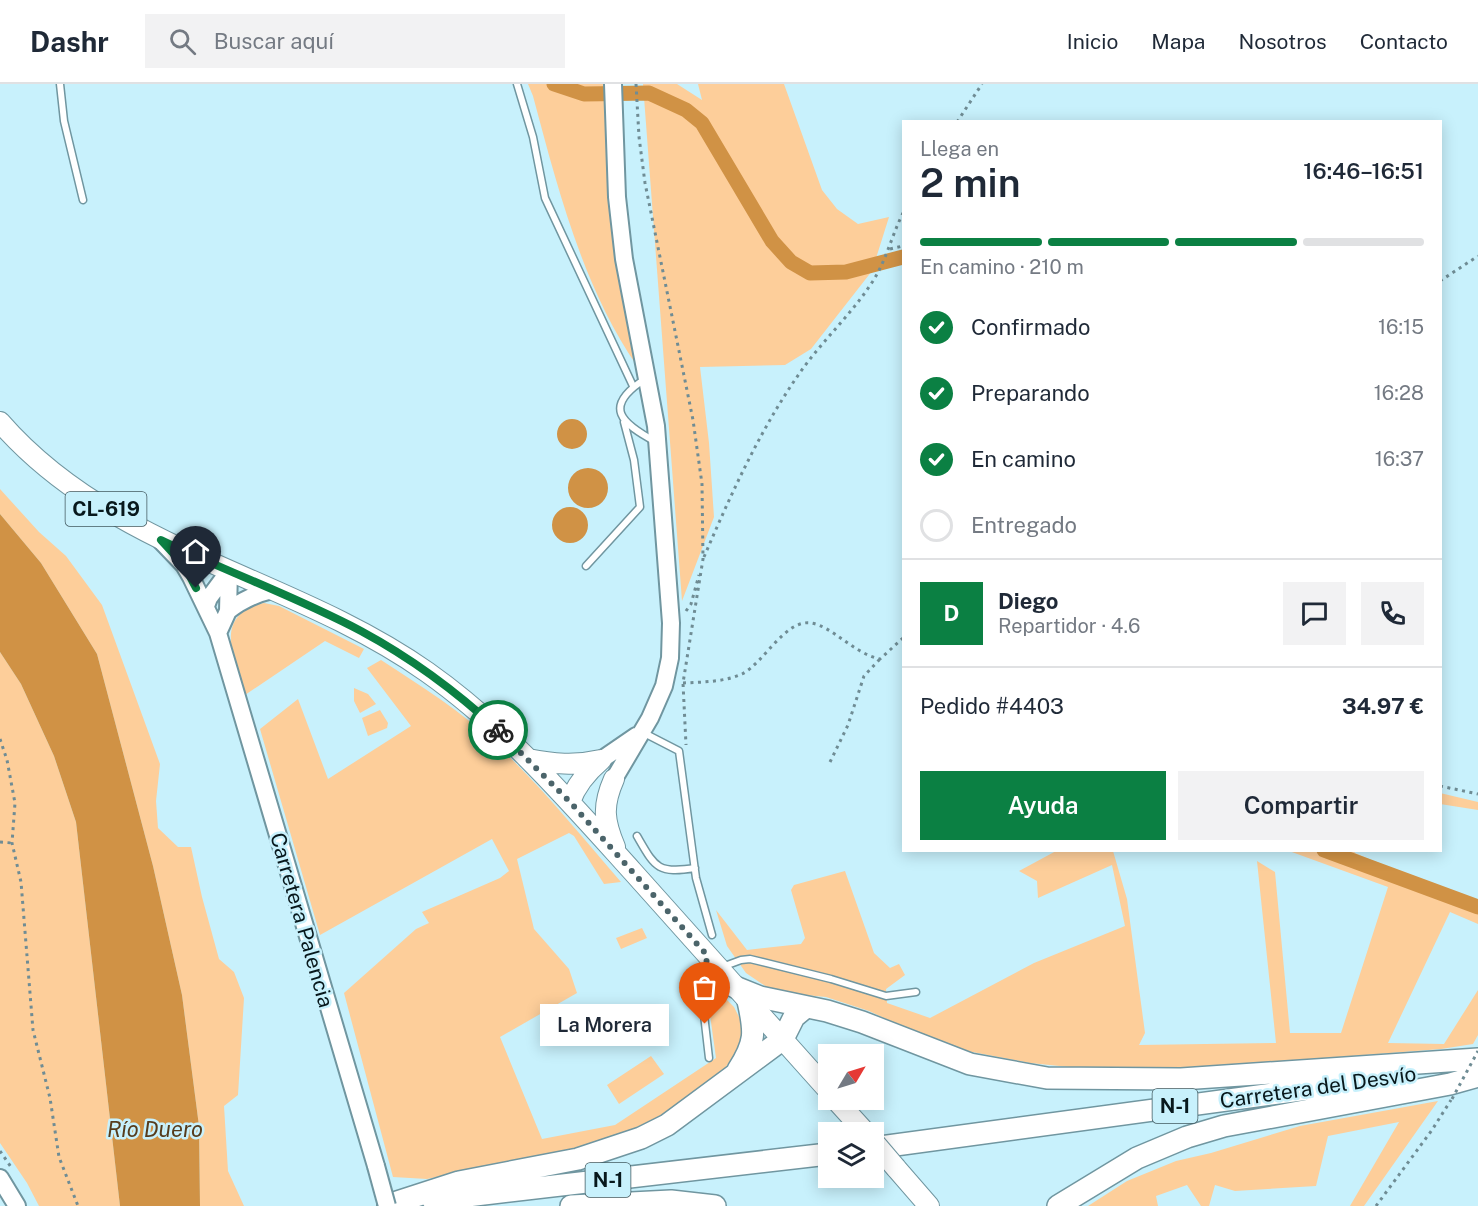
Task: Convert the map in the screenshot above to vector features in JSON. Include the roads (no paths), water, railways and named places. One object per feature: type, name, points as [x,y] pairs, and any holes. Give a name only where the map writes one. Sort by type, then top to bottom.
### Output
[{"type":"highway","name":"N-1","points":[[741,994],[806,1007],[862,1022],[970,1064],[1047,1078],[1181,1079],[1478,1059]]},
{"type":"highway","points":[[734,1075],[751,1047],[754,1025],[741,994]]},
{"type":"highway","name":"N-1","points":[[384,1206],[459,1182],[578,1159],[641,1138],[667,1125],[783,1039],[794,1017],[806,1007]]},
{"type":"highway","name":"Carretera del Desvío","points":[[884,1147],[1478,1066]]},
{"type":"highway","name":"N-1","points":[[1058,1206],[1137,1158],[1186,1137],[1224,1126],[1450,1084],[1478,1076]]},
{"type":"highway","name":"N-1","points":[[384,1206],[818,1155]]},
{"type":"highway","name":"N-1","points":[[571,1206],[671,1201],[715,1206]]},
{"type":"main road","name":"CL-619","points":[[0,422],[42,465],[82,494],[161,540],[360,631],[425,671],[474,708],[570,802],[818,1079]]},
{"type":"main road","points":[[528,759],[565,765],[601,760]]},
{"type":"main road","points":[[601,760],[584,776],[573,792],[570,802],[599,793],[614,779]]},
{"type":"main road","points":[[614,779],[606,796],[606,826],[618,855]]},
{"type":"main road","points":[[845,1110],[855,1122]]},
{"type":"main road","points":[[884,1154],[929,1206]]},
{"type":"street","points":[[613,91],[617,197],[624,259],[648,376],[658,444],[671,623],[670,658],[664,686],[650,718],[614,779]]},
{"type":"street","name":"Carretera Palencia","points":[[161,540],[184,565],[218,633],[376,1166],[384,1206]]},
{"type":"street","points":[[206,606],[209,598],[229,571]]},
{"type":"street","points":[[218,633],[228,610],[229,571]]},
{"type":"street","points":[[228,610],[257,593],[272,590]]},
{"type":"street","points":[[601,760],[641,732]]},
{"type":"street","points":[[0,1178],[17,1206]]},
{"type":"lane","points":[[60,84],[64,121],[83,200]]},
{"type":"lane","points":[[517,84],[532,137],[545,198],[633,386]]},
{"type":"lane","points":[[586,566],[640,507],[634,460],[620,408],[623,399],[633,386],[648,376]]},
{"type":"lane","points":[[624,422],[658,444]]},
{"type":"lane","points":[[641,732],[679,751],[695,867],[702,904],[712,935]]},
{"type":"lane","points":[[637,836],[649,857],[658,867],[666,871],[695,867]]},
{"type":"lane","points":[[709,1058],[703,1006],[713,962],[750,959],[831,979],[886,996],[916,992]]},
{"type":"water","points":[[572,419],[583,423],[587,434],[583,445],[572,449],[561,445],[557,434],[561,423]]},
{"type":"water","points":[[588,468],[596,469],[602,474],[607,480],[607,496],[602,502],[596,507],[588,508],[580,507],[574,502],[569,496],[568,488],[569,480],[574,474],[580,469]]},
{"type":"water","points":[[570,507],[583,512],[588,525],[583,538],[570,543],[557,538],[552,525],[557,512]]},
{"type":"water","name":"Río Duero","points":[[0,514],[41,563],[97,654],[153,866],[182,995],[199,1126],[200,1206],[120,1206],[76,822],[54,756],[21,684],[0,652]]},
{"type":"waterway","points":[[554,84],[584,94],[649,93],[686,110],[702,123],[772,241],[791,262],[810,273],[846,272],[902,257]]},
{"type":"waterway","points":[[1329,852],[1478,907]]},
{"type":"place","name":"La Morera","points":[[705,1024]]}]
